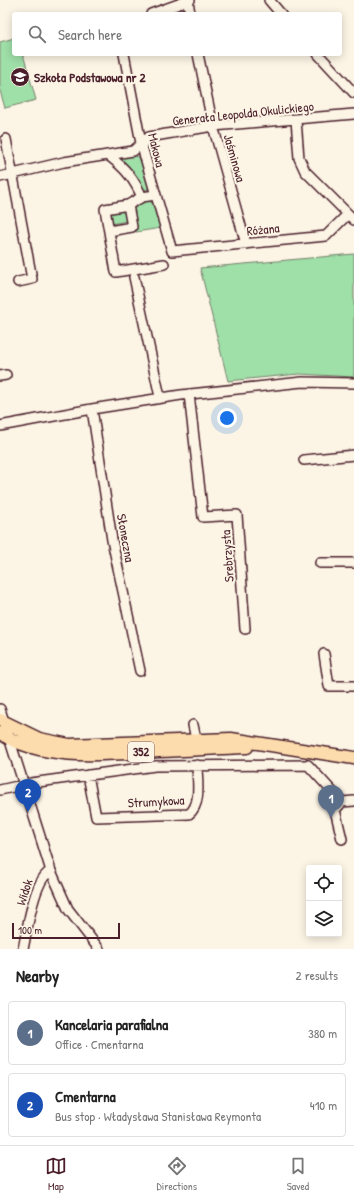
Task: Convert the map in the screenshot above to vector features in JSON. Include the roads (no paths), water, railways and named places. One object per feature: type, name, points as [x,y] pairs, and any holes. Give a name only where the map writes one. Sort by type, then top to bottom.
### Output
[{"type":"main road","name":"352","points":[[2,721],[33,742],[87,755],[279,746]]},
{"type":"main road","name":"352","points":[[0,733],[11,740],[82,746],[231,739],[354,758]]},
{"type":"street","points":[[269,0],[280,12]]},
{"type":"street","points":[[157,12],[189,1],[190,12]]},
{"type":"street","name":"Makowa","points":[[124,56],[141,143],[172,251]]},
{"type":"street","name":"Jaśminowa","points":[[198,56],[213,126],[246,244]]},
{"type":"street","points":[[320,56],[354,93]]},
{"type":"street","name":"Generała Leopolda Okulickiego","points":[[0,177],[64,162],[133,151],[149,137],[213,126],[354,114]]},
{"type":"street","points":[[296,120],[299,158],[305,171],[351,217]]},
{"type":"street","points":[[6,139],[14,174],[32,280],[18,282]]},
{"type":"street","points":[[109,156],[126,168],[137,184],[142,197]]},
{"type":"street","points":[[155,195],[142,197],[128,205],[105,209],[116,272],[164,264]]},
{"type":"street","points":[[109,231],[132,227],[128,205]]},
{"type":"street","name":"Różana","points":[[172,251],[326,236],[351,217]]},
{"type":"street","points":[[134,277],[160,397]]},
{"type":"street","points":[[0,426],[160,397],[302,382],[354,383]]},
{"type":"street","name":"Srebrzysta","points":[[189,394],[203,517],[237,515],[245,629]]},
{"type":"street","name":"Słoneczna","points":[[92,409],[112,540],[140,671]]},
{"type":"street","points":[[304,460],[354,454]]},
{"type":"street","points":[[320,563],[354,563]]},
{"type":"street","points":[[324,654],[329,686],[354,686]]},
{"type":"street","points":[[0,709],[2,721],[11,740],[51,871],[68,909],[99,949]]},
{"type":"street","points":[[193,724],[195,740],[198,746],[203,749]]},
{"type":"street","points":[[184,750],[195,740]]},
{"type":"street","points":[[16,759],[22,751],[33,742]]},
{"type":"street","name":"Strumykowa","points":[[88,775],[96,817],[189,814],[194,811],[197,804],[197,765]]},
{"type":"street","points":[[0,790],[24,784],[155,766],[308,765],[342,802]]},
{"type":"street","points":[[342,839],[335,810],[342,802],[354,801]]},
{"type":"street","name":"Widok","points":[[23,949],[35,895],[42,878],[45,874],[51,871]]},
{"type":"place","name":"Szkoła Podstawowa nr 2","points":[[20,77]]},
{"type":"place","name":"Cmentarna","points":[[28,812]]},
{"type":"place","name":"Kancelaria parafialna","points":[[331,818]]}]
